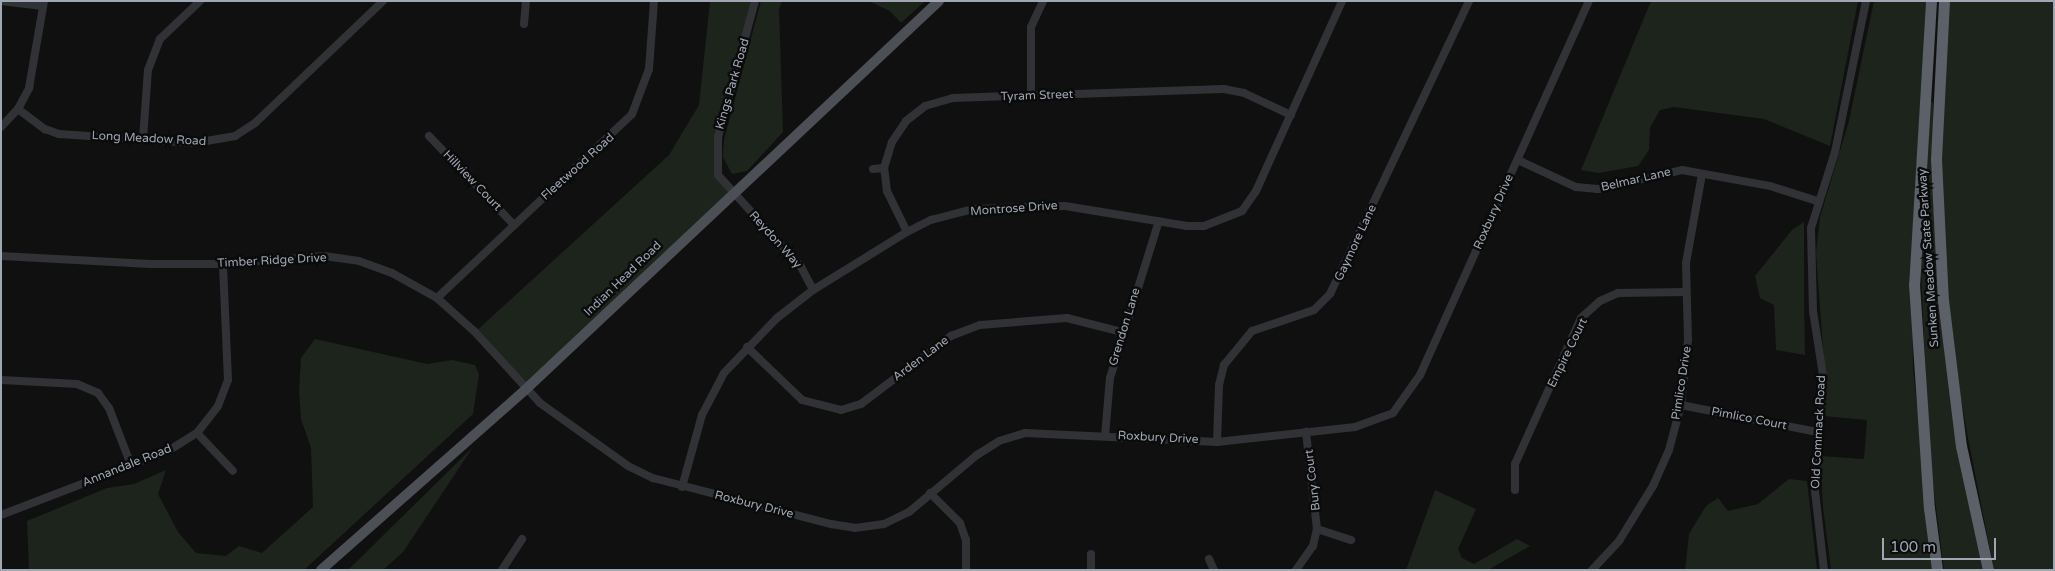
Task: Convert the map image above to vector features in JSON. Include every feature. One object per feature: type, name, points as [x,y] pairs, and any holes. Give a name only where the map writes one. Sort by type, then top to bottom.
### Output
[{"type":"highway","name":"Sunken Meadow State Parkway","points":[[1931,1],[1914,284],[1929,508],[1937,570]]},
{"type":"highway","name":"Sunken Meadow State Parkway","points":[[1944,1],[1936,160],[1943,300],[1961,446],[1988,570]]},
{"type":"main road","name":"Indian Head Road","points":[[321,570],[525,390],[732,192],[939,1]]},
{"type":"street","points":[[1,1],[43,4],[36,65],[18,109],[1,127]]},
{"type":"street","points":[[143,140],[148,70],[160,39],[200,1]]},
{"type":"street","name":"Long Meadow Road","points":[[18,109],[45,129],[59,134],[195,143],[235,136],[255,122],[384,1]]},
{"type":"street","points":[[524,24],[526,1]]},
{"type":"street","name":"Fleetwood Road","points":[[437,298],[632,114],[649,69],[654,1]]},
{"type":"street","name":"Kings Park Road","points":[[732,192],[718,175],[718,137],[756,1]]},
{"type":"street","points":[[1031,96],[1031,27],[1043,1]]},
{"type":"street","name":"Montrose Drive","points":[[682,487],[711,392],[747,347],[813,290],[907,232],[931,220],[973,209],[1064,206],[1204,226],[1242,211],[1256,192],[1342,1]]},
{"type":"street","name":"Gaymore Lane","points":[[1217,442],[1219,385],[1224,365],[1252,331],[1314,310],[1330,294],[1469,1]]},
{"type":"street","name":"Old Commack Road","points":[[1824,570],[1815,491],[1817,432],[1823,375],[1811,260],[1811,228],[1817,200],[1835,152],[1866,1]]},
{"type":"street","name":"Roxbury Drive","points":[[525,390],[628,466],[682,487],[855,528],[884,524],[909,512],[977,455],[999,441],[1025,433],[1217,442],[1372,422],[1393,413],[1409,394],[1518,160],[1587,2]]},
{"type":"street","name":"Tyram Street","points":[[907,232],[887,191],[884,168],[892,142],[906,121],[925,106],[953,98],[1224,89],[1244,93],[1291,115]]},
{"type":"street","name":"Hillview Court","points":[[429,136],[514,225]]},
{"type":"street","name":"Belmar Lane","points":[[1518,160],[1576,187],[1598,189],[1664,172],[1702,174],[1770,186],[1817,200]]},
{"type":"street","points":[[873,169],[884,168]]},
{"type":"street","name":"Pimlico Drive","points":[[1592,570],[1619,541],[1654,486],[1681,405],[1688,340],[1686,263],[1702,174]]},
{"type":"street","name":"Reydon Way","points":[[732,192],[801,267],[813,290]]},
{"type":"street","name":"Grendon Lane","points":[[1105,436],[1110,378],[1122,332],[1159,221]]},
{"type":"street","name":"Timber Ridge Drive","points":[[1,256],[223,264],[324,256],[359,262],[392,273],[437,298],[475,332],[525,390]]},
{"type":"street","name":"Annandale Road","points":[[1,515],[168,451],[197,433],[218,406],[228,380],[223,264]]},
{"type":"street","name":"Empire Court","points":[[1515,490],[1514,464],[1581,318],[1600,301],[1618,292],[1686,292]]},
{"type":"street","name":"Arden Lane","points":[[747,347],[802,400],[841,410],[861,404],[951,336],[980,325],[1067,318],[1122,332]]},
{"type":"street","points":[[1,380],[77,384],[98,393],[109,408],[131,465]]},
{"type":"street","name":"Pimlico Court","points":[[1681,405],[1817,432]]},
{"type":"street","name":"Bury Court","points":[[1306,432],[1317,529]]},
{"type":"street","points":[[197,433],[233,471]]},
{"type":"street","points":[[930,493],[960,523],[966,540],[966,570]]},
{"type":"street","points":[[1296,570],[1313,546],[1317,529],[1351,540]]},
{"type":"street","points":[[502,570],[522,539]]},
{"type":"street","points":[[1092,554],[1092,570]]},
{"type":"street","points":[[1209,559],[1214,570]]},
{"type":"shaded area","points":[[710,1],[755,1],[718,137],[718,175],[732,193],[525,390],[475,332],[669,155],[699,105]]},
{"type":"shaded area","points":[[761,1],[782,1],[779,9],[783,132],[747,171],[732,174],[723,157],[724,140]]},
{"type":"shaded area","points":[[868,1],[925,1],[901,23],[890,11]]},
{"type":"shaded area","points":[[1651,1],[1858,1],[1830,146],[1764,119],[1674,107],[1660,110],[1650,128],[1649,150],[1638,166],[1599,173],[1581,170]]},
{"type":"shaded area","points":[[1874,1],[1926,1],[1912,249],[1913,367],[1933,570],[1831,570],[1823,507],[1820,456],[1864,459],[1867,420],[1823,416],[1825,376],[1816,253],[1820,217],[1849,121]]},
{"type":"shaded area","points":[[1949,1],[2054,1],[2054,570],[1994,570],[1967,433],[1952,348],[1943,238],[1940,129]]},
{"type":"shaded area","points":[[1933,102],[1936,268],[1984,570],[1944,570],[1929,452],[1921,269],[1927,103]]},
{"type":"shaded area","points":[[1804,222],[1805,355],[1776,350],[1774,305],[1760,298],[1755,276],[1792,230]]},
{"type":"shaded area","points":[[315,339],[427,364],[452,360],[475,365],[479,374],[473,414],[304,570],[29,570],[27,521],[107,488],[134,484],[166,470],[158,494],[178,532],[196,553],[226,556],[239,546],[262,553],[313,507],[311,448],[301,419],[299,391],[301,358]]},
{"type":"shaded area","points":[[473,447],[403,552],[383,570],[348,570]]},
{"type":"shaded area","points":[[1789,479],[1807,481],[1817,570],[1685,570],[1689,534],[1706,506],[1718,498],[1728,511],[1758,504]]},
{"type":"shaded area","points":[[1435,490],[1476,509],[1458,549],[1462,558],[1474,564],[1517,539],[1530,546],[1488,570],[1406,570]]}]
